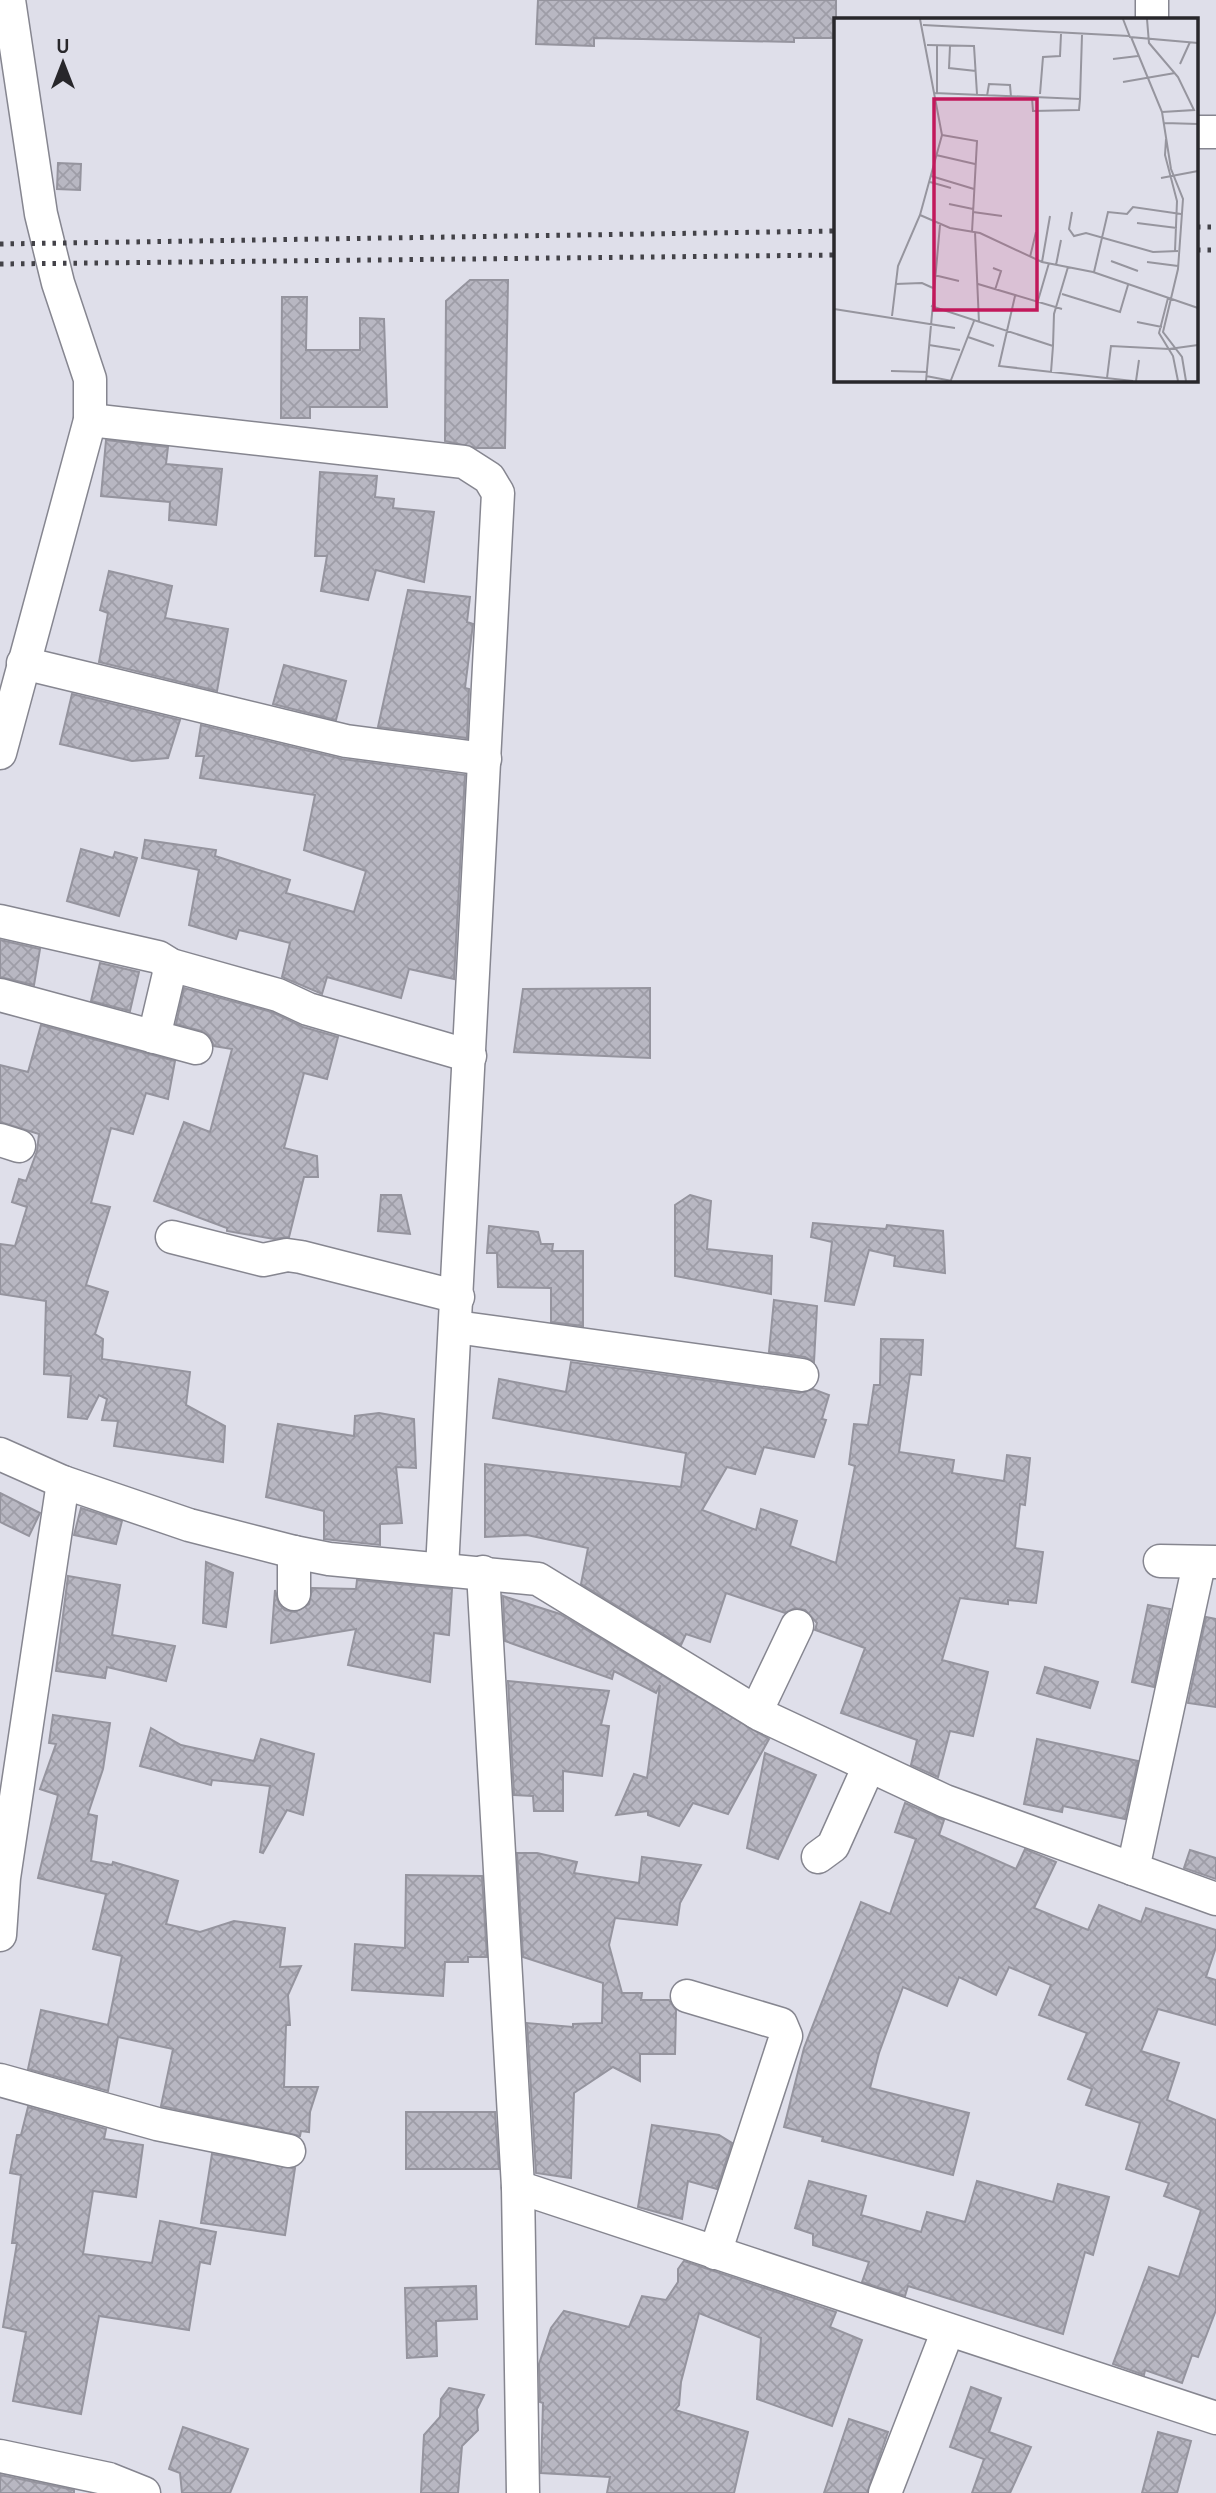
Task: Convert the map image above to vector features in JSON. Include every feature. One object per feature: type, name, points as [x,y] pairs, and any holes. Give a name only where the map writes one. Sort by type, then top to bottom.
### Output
[{"type":"street","points":[[0,753],[90,419],[90,379],[58,283],[41,214],[9,0]]},
{"type":"street","points":[[1152,0],[1152,18]]},
{"type":"street","points":[[1198,132],[1216,132]]},
{"type":"street","points":[[90,419],[464,462],[489,478],[498,493],[442,1569]]},
{"type":"street","points":[[23,663],[377,748],[485,760]]},
{"type":"street","points":[[0,921],[158,957],[171,965],[278,995],[309,1009],[470,1056]]},
{"type":"street","points":[[154,1037],[171,965]]},
{"type":"street","points":[[0,995],[196,1048]]},
{"type":"street","points":[[172,1237],[263,1260],[287,1255],[301,1257],[457,1312],[802,1375]]},
{"type":"street","points":[[0,1454],[63,1482],[189,1525],[294,1552],[329,1559],[538,1579],[756,1712],[869,1766],[945,1801],[1216,1899]]},
{"type":"street","points":[[0,1935],[4,1878],[63,1482]]},
{"type":"street","points":[[294,1552],[294,1594]]},
{"type":"street","points":[[1133,1869],[1208,1563],[1160,1561]]},
{"type":"street","points":[[483,1572],[518,2187],[523,2493]]},
{"type":"street","points":[[756,1712],[797,1626]]},
{"type":"street","points":[[818,1857],[833,1846],[869,1766]]},
{"type":"street","points":[[687,1996],[781,2024],[786,2036],[715,2253]]},
{"type":"street","points":[[0,2080],[157,2124],[289,2151]]},
{"type":"street","points":[[518,2187],[948,2330],[1214,2412]]},
{"type":"street","points":[[885,2493],[948,2330]]},
{"type":"street","points":[[0,2456],[109,2479],[144,2493]]},
{"type":"building","points":[[538,0],[836,0],[834,38],[794,38],[794,42],[594,38],[594,46],[536,44]]},
{"type":"building","points":[[58,163],[81,164],[80,190],[57,189]]},
{"type":"building","points":[[470,280],[508,280],[505,448],[476,448],[445,441],[446,301]]},
{"type":"building","points":[[282,297],[307,297],[306,350],[360,350],[360,318],[384,319],[387,407],[310,407],[310,418],[281,418]]},
{"type":"building","points":[[106,440],[168,447],[166,464],[222,469],[216,525],[169,520],[170,502],[101,496]]},
{"type":"building","points":[[320,472],[377,476],[375,497],[394,499],[393,508],[434,512],[424,582],[376,570],[368,600],[321,591],[327,556],[315,556]]},
{"type":"building","points":[[109,571],[172,586],[165,618],[228,629],[217,691],[99,662],[108,613],[100,610]]},
{"type":"building","points":[[408,590],[470,597],[467,622],[473,624],[465,688],[469,689],[467,738],[378,727]]},
{"type":"building","points":[[284,665],[346,681],[336,720],[273,704]]},
{"type":"building","points":[[72,694],[180,720],[168,758],[132,761],[60,744]]},
{"type":"building","points":[[201,725],[342,759],[465,775],[454,979],[409,969],[401,998],[327,977],[322,994],[282,977],[290,943],[239,930],[236,939],[189,925],[199,870],[142,858],[145,840],[216,850],[215,856],[290,880],[286,893],[354,912],[366,871],[304,850],[315,795],[200,778],[204,756],[196,756]]},
{"type":"building","points":[[81,849],[113,858],[115,852],[137,858],[119,916],[67,901]]},
{"type":"building","points":[[0,940],[40,949],[34,985],[0,977]]},
{"type":"building","points":[[100,963],[139,972],[130,1011],[91,1001]]},
{"type":"building","points":[[184,988],[272,1012],[303,1027],[338,1037],[327,1079],[304,1073],[284,1148],[317,1156],[318,1177],[304,1177],[289,1237],[274,1239],[227,1231],[227,1228],[154,1201],[184,1122],[210,1132],[232,1049],[214,1046],[209,1036],[201,1031],[176,1024]]},
{"type":"building","points":[[650,988],[650,1058],[514,1052],[523,989]]},
{"type":"building","points":[[41,1025],[175,1061],[168,1099],[146,1093],[133,1134],[111,1128],[91,1203],[110,1207],[86,1285],[108,1292],[95,1334],[103,1339],[102,1359],[190,1372],[186,1405],[225,1426],[223,1462],[114,1446],[118,1421],[102,1420],[107,1399],[99,1395],[87,1419],[68,1417],[71,1376],[44,1374],[46,1301],[0,1294],[0,1244],[15,1246],[27,1207],[12,1202],[19,1179],[26,1181],[37,1151],[39,1134],[0,1122],[0,1065],[28,1072]]},
{"type":"building","points":[[381,1195],[401,1195],[410,1234],[378,1231]]},
{"type":"building","points":[[690,1195],[711,1201],[707,1249],[772,1256],[771,1294],[675,1276],[675,1205]]},
{"type":"building","points":[[813,1223],[886,1229],[887,1225],[943,1231],[945,1273],[894,1266],[895,1256],[869,1250],[854,1305],[825,1301],[832,1242],[811,1237]]},
{"type":"building","points":[[489,1226],[538,1232],[541,1244],[553,1244],[552,1251],[583,1251],[583,1326],[551,1322],[551,1288],[498,1287],[497,1253],[487,1253]]},
{"type":"building","points":[[774,1300],[817,1306],[814,1362],[805,1357],[769,1352]]},
{"type":"building","points":[[881,1339],[923,1340],[921,1375],[910,1374],[899,1452],[954,1460],[952,1473],[1004,1481],[1007,1455],[1030,1458],[1025,1505],[1020,1504],[1015,1548],[1043,1552],[1036,1603],[1008,1600],[1008,1604],[960,1598],[942,1660],[988,1672],[973,1736],[950,1731],[938,1777],[911,1765],[917,1740],[841,1713],[865,1648],[815,1630],[817,1623],[805,1610],[795,1608],[785,1613],[726,1593],[710,1642],[686,1634],[681,1645],[581,1584],[588,1548],[527,1535],[485,1537],[485,1464],[681,1487],[686,1453],[493,1418],[499,1379],[566,1392],[571,1362],[799,1393],[813,1389],[829,1395],[822,1419],[826,1420],[814,1457],[764,1447],[755,1474],[727,1467],[702,1510],[756,1530],[761,1509],[797,1521],[790,1546],[836,1563],[855,1466],[849,1464],[854,1424],[868,1425],[874,1385],[880,1385]]},
{"type":"building","points":[[379,1413],[414,1419],[416,1468],[396,1467],[402,1523],[380,1524],[380,1545],[324,1539],[324,1511],[266,1497],[278,1424],[354,1436],[355,1416]]},
{"type":"building","points":[[0,1493],[40,1513],[29,1536],[0,1522]]},
{"type":"building","points":[[81,1508],[122,1521],[116,1544],[74,1535]]},
{"type":"building","points":[[206,1562],[233,1573],[226,1627],[203,1623]]},
{"type":"building","points":[[68,1576],[120,1585],[112,1635],[175,1646],[166,1681],[107,1667],[105,1678],[56,1671]]},
{"type":"building","points":[[357,1580],[452,1589],[449,1635],[434,1633],[430,1682],[348,1665],[356,1629],[271,1643],[275,1590],[279,1604],[285,1610],[295,1612],[309,1604],[312,1588],[356,1589]]},
{"type":"building","points":[[503,1596],[560,1614],[769,1739],[728,1814],[693,1803],[679,1826],[648,1815],[648,1811],[616,1815],[634,1774],[647,1778],[660,1685],[656,1693],[614,1671],[612,1679],[505,1641]]},
{"type":"building","points":[[1148,1605],[1170,1609],[1154,1687],[1132,1682]]},
{"type":"building","points":[[1206,1617],[1216,1619],[1216,1707],[1188,1703]]},
{"type":"building","points":[[1045,1667],[1098,1682],[1090,1708],[1037,1693]]},
{"type":"building","points":[[508,1681],[609,1691],[601,1725],[609,1726],[602,1776],[563,1771],[563,1811],[534,1811],[533,1796],[514,1795]]},
{"type":"building","points":[[53,1715],[110,1723],[103,1769],[88,1814],[97,1816],[91,1861],[112,1865],[113,1862],[178,1881],[166,1924],[200,1932],[234,1921],[285,1928],[280,1967],[301,1966],[288,1995],[290,2025],[286,2025],[284,2087],[318,2087],[310,2112],[309,2132],[301,2131],[300,2136],[161,2106],[173,2049],[118,2037],[108,2091],[28,2069],[41,2010],[108,2025],[122,1956],[93,1949],[106,1894],[38,1878],[58,1795],[40,1789],[56,1744],[49,1743]]},
{"type":"building","points":[[151,1728],[181,1745],[254,1761],[261,1739],[314,1754],[303,1815],[287,1810],[263,1853],[260,1852],[270,1786],[212,1780],[211,1785],[140,1766]]},
{"type":"building","points":[[1037,1739],[1138,1761],[1125,1819],[1063,1806],[1062,1812],[1024,1804]]},
{"type":"building","points":[[765,1753],[816,1775],[778,1859],[747,1848]]},
{"type":"building","points":[[905,1803],[944,1820],[939,1835],[1016,1869],[1025,1849],[1056,1862],[1034,1908],[1088,1930],[1099,1905],[1141,1922],[1146,1908],[1216,1930],[1216,1947],[1206,1977],[1216,1980],[1216,2025],[1158,2009],[1141,2051],[1179,2063],[1167,2100],[1216,2120],[1216,2310],[1198,2357],[1192,2355],[1182,2383],[1145,2370],[1144,2375],[1113,2364],[1149,2267],[1179,2277],[1201,2210],[1164,2196],[1169,2183],[1126,2169],[1140,2123],[1086,2105],[1092,2089],[1068,2079],[1087,2033],[1039,2015],[1051,1985],[1009,1967],[996,1995],[959,1977],[947,2006],[903,1987],[879,2053],[870,2088],[969,2113],[953,2175],[822,2141],[823,2137],[784,2127],[804,2048],[861,1902],[890,1914],[916,1839],[895,1832]]},
{"type":"building","points":[[1190,1850],[1216,1858],[1216,1879],[1184,1868]]},
{"type":"building","points":[[517,1853],[537,1853],[577,1862],[574,1873],[639,1883],[642,1857],[701,1865],[680,1903],[677,1925],[615,1918],[609,1945],[622,1993],[642,1993],[641,2000],[669,2000],[676,2010],[675,2054],[640,2054],[640,2081],[613,2067],[574,2093],[571,2178],[536,2173],[527,2023],[573,2027],[573,2024],[602,2023],[603,1983],[523,1957]]},
{"type":"building","points":[[406,1875],[482,1876],[487,1957],[468,1957],[468,1962],[445,1962],[443,1996],[352,1990],[355,1944],[405,1948]]},
{"type":"building","points":[[28,2107],[106,2129],[104,2139],[143,2145],[136,2197],[93,2191],[83,2254],[152,2263],[160,2221],[216,2232],[210,2264],[200,2262],[189,2330],[99,2316],[81,2414],[13,2401],[26,2332],[3,2327],[17,2243],[12,2243],[21,2175],[10,2173],[17,2135],[21,2135]]},
{"type":"building","points":[[406,2112],[495,2112],[499,2169],[406,2169]]},
{"type":"building","points":[[652,2125],[719,2135],[732,2143],[717,2189],[688,2181],[682,2219],[638,2207]]},
{"type":"building","points":[[212,2154],[295,2168],[285,2235],[201,2223]]},
{"type":"building","points":[[809,2181],[866,2196],[861,2215],[921,2232],[927,2212],[965,2222],[977,2181],[1053,2202],[1058,2184],[1109,2197],[1093,2255],[1085,2252],[1063,2334],[908,2286],[905,2296],[862,2282],[869,2262],[813,2245],[813,2234],[795,2228]]},
{"type":"building","points":[[684,2261],[836,2312],[830,2327],[862,2340],[832,2426],[757,2399],[761,2338],[699,2313],[681,2382],[679,2405],[675,2410],[748,2432],[734,2493],[607,2493],[610,2477],[541,2473],[543,2403],[540,2402],[539,2364],[551,2328],[564,2311],[629,2327],[642,2296],[666,2300],[678,2282],[678,2269]]},
{"type":"building","points":[[476,2286],[477,2319],[436,2321],[437,2356],[407,2358],[405,2288]]},
{"type":"building","points":[[971,2387],[1001,2398],[989,2432],[1031,2447],[1010,2493],[972,2493],[984,2459],[950,2447]]},
{"type":"building","points":[[449,2388],[484,2395],[477,2409],[478,2430],[462,2446],[458,2493],[421,2493],[424,2435],[440,2417],[441,2399]]},
{"type":"building","points":[[849,2419],[888,2432],[867,2493],[824,2493]]},
{"type":"building","points":[[183,2427],[248,2449],[230,2493],[182,2493],[180,2473],[169,2469]]},
{"type":"building","points":[[1158,2432],[1191,2441],[1177,2493],[1142,2493]]},
{"type":"building","points":[[0,2475],[74,2490],[74,2493],[0,2493]]},
{"type":"railway","points":[[1198,227],[1216,227]]},
{"type":"railway","points":[[0,244],[834,231]]},
{"type":"railway","points":[[1198,250],[1216,250]]},
{"type":"railway","points":[[0,264],[834,255]]}]
